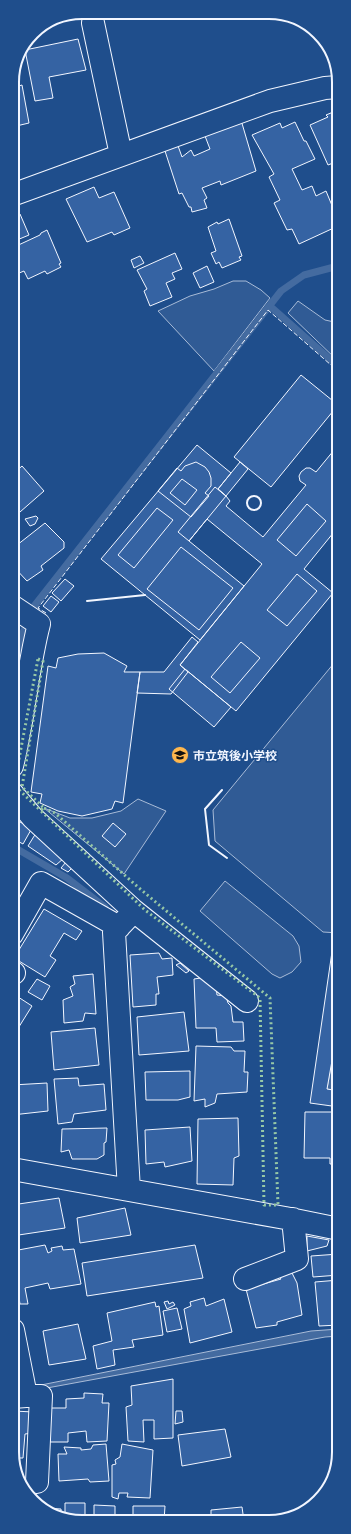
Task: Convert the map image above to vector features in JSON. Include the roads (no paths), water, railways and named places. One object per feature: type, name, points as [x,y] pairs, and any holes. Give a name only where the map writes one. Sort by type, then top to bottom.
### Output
[{"type":"street","points":[[92,23],[121,155]]},
{"type":"street","points":[[19,192],[270,101],[332,87]]},
{"type":"street","points":[[19,616],[39,624],[34,643],[19,736]]},
{"type":"street","points":[[19,801],[33,818],[134,911],[247,1001]]},
{"type":"street","points":[[19,921],[40,883],[119,927]]},
{"type":"street","points":[[129,1190],[114,932],[134,911]]},
{"type":"street","points":[[19,1169],[293,1219],[332,1227]]},
{"type":"street","points":[[245,1279],[297,1259],[293,1219]]},
{"type":"street","points":[[19,1397],[41,1396],[37,1482]]},
{"type":"waterway","points":[[19,645],[35,605],[281,291],[304,275],[332,268]]},
{"type":"waterway","points":[[270,306],[332,361]]},
{"type":"waterway","points":[[19,850],[67,878],[105,907]]},
{"type":"place","name":"市立筑後小学校","points":[[180,755]]}]
